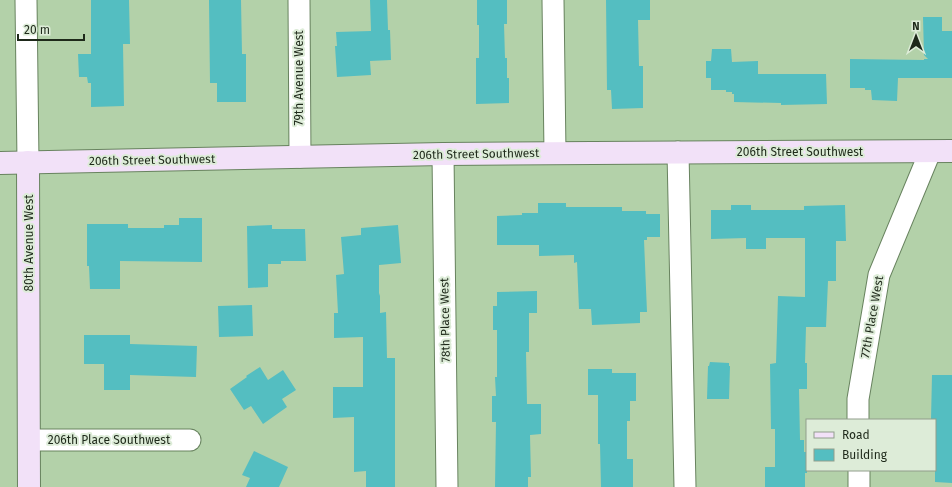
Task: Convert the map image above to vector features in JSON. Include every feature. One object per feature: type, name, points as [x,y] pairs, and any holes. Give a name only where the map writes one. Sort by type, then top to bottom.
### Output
[{"type":"street","name":"80th Avenue West","points":[[26,0],[30,487]]},
{"type":"street","name":"79th Avenue West","points":[[299,0],[300,157]]},
{"type":"street","points":[[553,0],[555,153]]},
{"type":"street","name":"206th Street Southwest","points":[[0,163],[443,154],[952,151]]},
{"type":"street","points":[[678,152],[685,487]]},
{"type":"street","name":"77th Place West","points":[[858,419],[858,399],[879,275],[930,152]]},
{"type":"street","name":"78th Place West","points":[[443,154],[447,487]]},
{"type":"street","name":"206th Place Southwest","points":[[29,440],[190,440]]},
{"type":"street","points":[[859,471],[859,487]]},
{"type":"building","points":[[91,0],[129,0],[130,44],[123,44],[124,106],[91,107],[91,83],[88,83],[87,77],[79,77],[78,54],[91,54]]},
{"type":"building","points":[[209,0],[241,0],[242,54],[246,54],[246,102],[217,102],[217,83],[210,83]]},
{"type":"building","points":[[370,0],[387,0],[391,60],[370,61],[371,75],[337,77],[335,46],[337,46],[336,32],[371,31]]},
{"type":"building","points":[[477,0],[507,0],[507,24],[504,24],[505,58],[507,58],[507,78],[509,78],[509,103],[476,104],[476,58],[479,58]]},
{"type":"building","points":[[606,0],[650,0],[650,20],[638,20],[639,66],[643,66],[643,108],[612,109],[611,90],[607,90]]},
{"type":"building","points":[[923,17],[942,17],[942,31],[952,31],[952,78],[898,78],[897,101],[872,100],[871,90],[865,90],[865,88],[850,88],[850,59],[928,59],[924,55]]},
{"type":"building","points":[[712,49],[731,49],[732,62],[758,61],[758,74],[826,74],[827,104],[781,105],[781,103],[734,102],[734,94],[732,94],[732,92],[726,92],[726,90],[711,90],[711,78],[706,78],[706,61],[711,61]]},
{"type":"building","points":[[538,203],[566,203],[566,207],[622,207],[622,211],[646,211],[646,214],[660,214],[660,237],[647,237],[647,240],[644,240],[647,312],[640,312],[640,323],[592,325],[591,309],[579,309],[577,262],[574,263],[574,255],[539,256],[539,245],[497,245],[497,216],[538,213]]},
{"type":"building","points":[[731,205],[751,205],[751,210],[804,210],[804,206],[845,205],[846,241],[836,241],[836,281],[828,281],[826,327],[806,327],[805,363],[807,363],[807,389],[799,389],[800,440],[804,440],[804,452],[806,452],[807,473],[805,473],[805,487],[765,487],[765,467],[775,467],[775,429],[771,429],[770,364],[776,363],[778,296],[805,297],[805,238],[766,238],[766,249],[746,249],[746,238],[711,239],[711,210],[731,210]]},
{"type":"building","points":[[179,218],[202,218],[202,262],[120,261],[120,289],[90,289],[89,266],[87,266],[87,224],[128,224],[128,228],[164,228],[164,225],[179,225]]},
{"type":"building","points":[[272,225],[272,229],[305,229],[306,261],[281,261],[281,264],[268,264],[268,287],[248,288],[247,226]]},
{"type":"building","points":[[398,225],[401,263],[379,265],[380,313],[386,312],[387,358],[395,358],[395,487],[366,487],[366,471],[354,472],[354,417],[333,418],[333,387],[363,387],[363,337],[334,338],[334,313],[338,313],[336,275],[344,274],[341,237],[361,235],[361,228]]},
{"type":"building","points":[[537,291],[537,313],[529,313],[529,352],[526,352],[527,404],[541,404],[541,434],[530,435],[531,477],[528,477],[528,487],[495,487],[496,422],[492,422],[492,396],[496,396],[495,377],[497,377],[497,330],[493,330],[493,306],[497,306],[497,292]]},
{"type":"building","points":[[252,305],[253,336],[219,337],[218,306]]},
{"type":"building","points":[[84,335],[130,335],[130,344],[197,346],[196,377],[130,375],[130,390],[104,390],[104,364],[84,364]]},
{"type":"building","points":[[710,362],[729,363],[729,399],[707,399],[708,366]]},
{"type":"building","points":[[260,367],[268,380],[283,370],[296,390],[282,399],[287,407],[263,424],[251,406],[244,410],[230,389]]},
{"type":"building","points":[[588,369],[612,369],[612,373],[636,373],[636,401],[630,401],[630,421],[627,421],[627,459],[633,459],[633,487],[601,487],[600,444],[598,444],[598,395],[588,395]]},
{"type":"building","points":[[932,375],[952,375],[952,483],[935,482],[936,419],[931,419]]},
{"type":"building","points":[[254,451],[288,467],[279,487],[246,487],[250,478],[242,475]]}]
